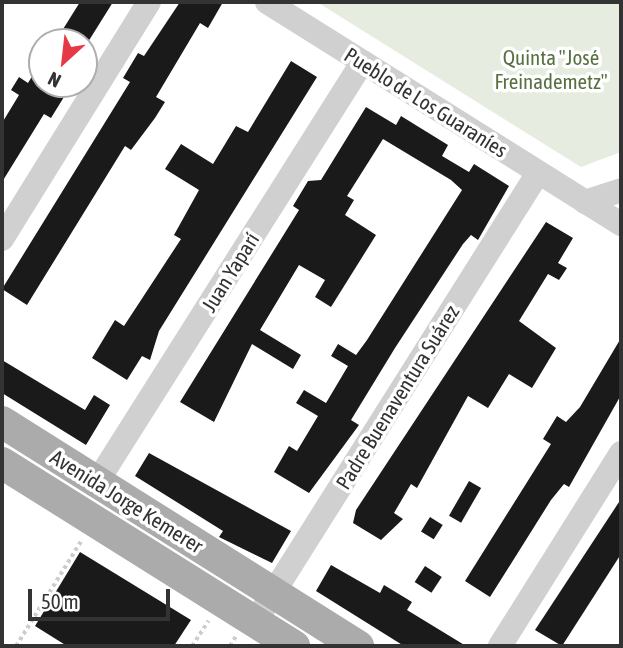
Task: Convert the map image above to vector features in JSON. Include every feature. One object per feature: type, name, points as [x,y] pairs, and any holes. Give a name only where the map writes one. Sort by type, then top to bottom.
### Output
[{"type":"main road","name":"Avenida Jorge Kemerer","points":[[2,422],[358,646]]},
{"type":"main road","name":"Avenida Jorge Kemerer","points":[[2,463],[294,646]]},
{"type":"street","points":[[2,239],[149,2]]},
{"type":"street","name":"Pueblo de Los Guaraníes","points":[[267,2],[621,224]]},
{"type":"street","name":"Juan Yaparí","points":[[97,482],[363,62]]},
{"type":"street","name":"Padre Buenaventura Suárez","points":[[255,622],[538,173]]},
{"type":"street","points":[[585,202],[621,190]]},
{"type":"street","points":[[500,646],[621,453]]},
{"type":"path","points":[[16,646],[94,521]]},
{"type":"path","points":[[192,646],[221,601]]},
{"type":"green space","name":"Quinta \"José Freinademetz\"","points":[[317,2],[621,2],[621,152],[581,167]]},
{"type":"building","points":[[80,2],[113,2],[97,28],[64,28]]},
{"type":"building","points":[[180,2],[223,2],[208,28],[200,23],[156,97],[165,102],[131,150],[125,146],[27,305],[2,289],[130,82],[123,78],[138,53],[144,56]]},
{"type":"building","points":[[291,61],[317,77],[159,331],[150,360],[142,356],[127,380],[92,358],[115,320],[124,326],[181,239],[174,235],[199,190],[165,169],[181,144],[213,164],[236,126],[248,132]]},
{"type":"building","points":[[19,77],[28,83],[28,98],[63,98],[51,118],[44,114],[2,182],[2,123],[19,95],[11,90]]},
{"type":"building","points":[[366,107],[396,125],[401,116],[448,145],[442,156],[469,172],[474,164],[509,186],[478,240],[471,235],[463,244],[395,348],[351,420],[359,425],[309,493],[274,472],[289,446],[297,451],[318,416],[296,403],[304,390],[326,403],[348,366],[331,356],[338,344],[356,355],[367,340],[462,190],[451,180],[383,139],[347,196],[354,200],[345,215],[376,235],[331,307],[315,297],[325,280],[299,265],[260,330],[301,355],[293,369],[252,344],[214,422],[180,402],[299,210],[293,206],[308,181],[321,180]]},
{"type":"building","points":[[546,222],[573,238],[558,263],[567,268],[559,280],[548,274],[519,321],[556,348],[532,388],[509,374],[488,408],[468,396],[417,488],[411,484],[394,513],[403,519],[381,540],[353,523],[356,510]]},
{"type":"building","points":[[621,338],[621,395],[569,487],[564,484],[551,500],[490,597],[465,581],[551,444],[543,439],[557,416],[566,422],[580,407]]},
{"type":"building","points":[[2,360],[85,410],[94,395],[110,405],[86,445],[2,393]]},
{"type":"building","points":[[149,453],[291,531],[272,563],[219,537],[223,531],[135,476]]},
{"type":"building","points":[[469,481],[481,488],[461,523],[449,516]]},
{"type":"building","points":[[621,499],[621,554],[562,646],[535,630]]},
{"type":"building","points":[[430,517],[443,525],[434,539],[421,531]]},
{"type":"building","points":[[80,552],[191,620],[174,646],[67,646],[35,626]]},
{"type":"building","points":[[331,565],[380,593],[384,585],[412,602],[407,610],[466,646],[404,646],[316,591]]},
{"type":"building","points":[[425,566],[442,577],[431,593],[415,582]]}]
